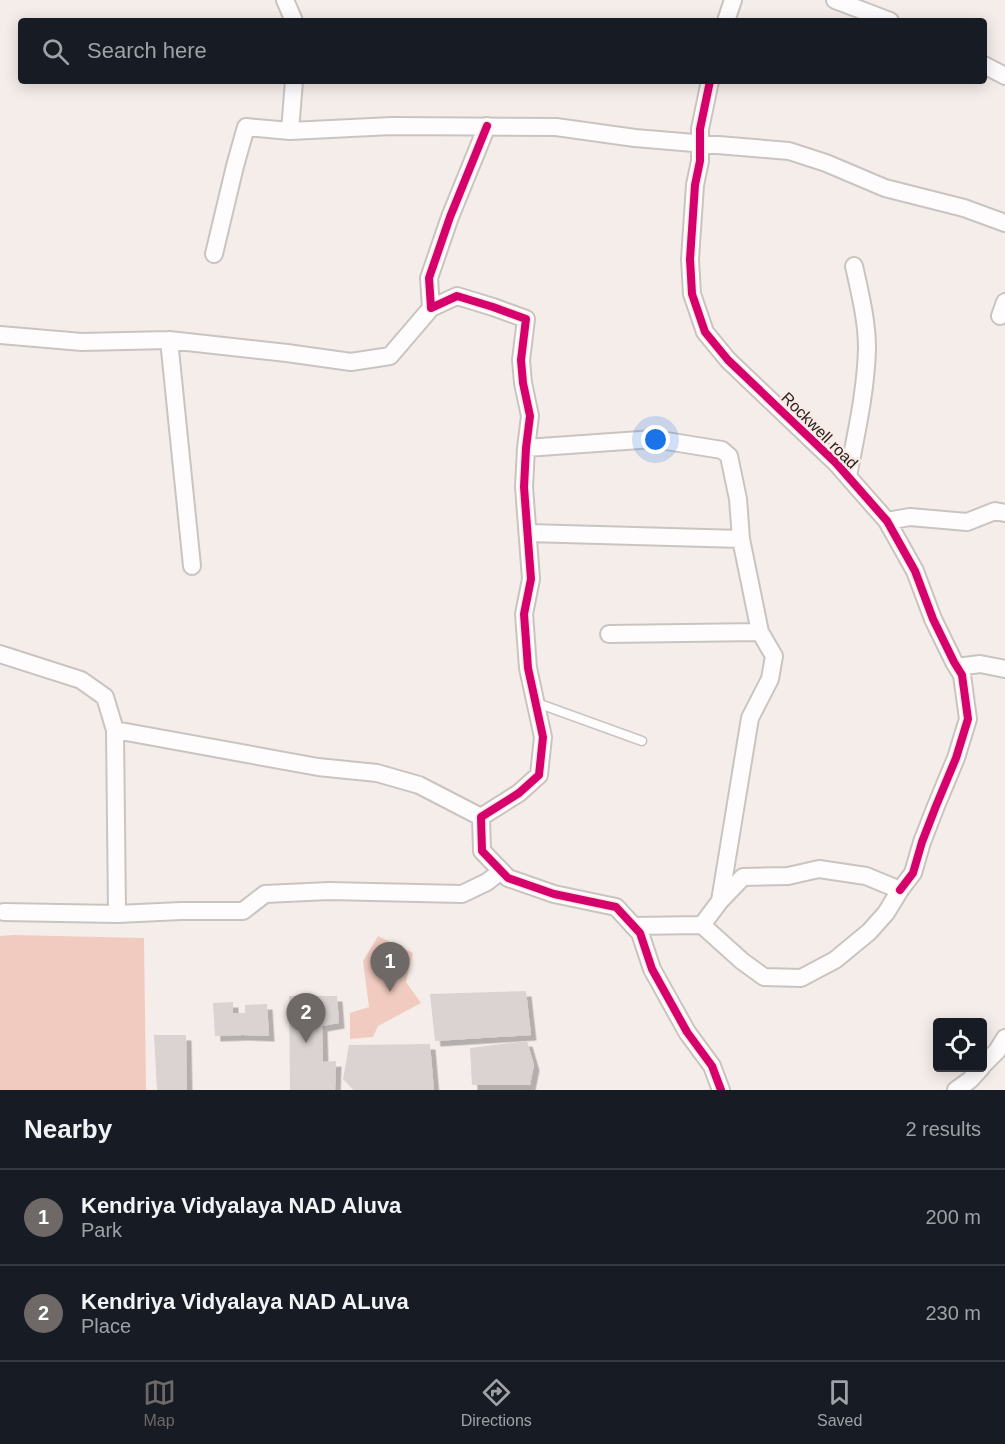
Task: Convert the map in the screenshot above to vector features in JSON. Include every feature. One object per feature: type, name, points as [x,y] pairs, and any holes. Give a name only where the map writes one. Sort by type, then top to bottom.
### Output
[{"type":"street","points":[[285,0],[293,18]]},
{"type":"street","points":[[727,18],[733,0]]},
{"type":"street","points":[[835,0],[882,18]]},
{"type":"street","points":[[987,67],[1005,76]]},
{"type":"street","points":[[290,131],[294,84]]},
{"type":"street","name":"Rockwell road","points":[[702,925],[742,961],[764,977],[801,978],[835,960],[869,932],[886,914],[913,873],[932,815],[956,758],[968,719],[962,675],[933,619],[915,571],[887,521],[836,463],[728,360],[705,332],[692,294],[690,259],[695,185],[700,161],[700,129],[709,84]]},
{"type":"street","points":[[214,254],[246,127],[290,131],[393,126],[556,127],[635,138],[789,151],[826,163],[885,188],[964,208],[1005,223]]},
{"type":"street","points":[[431,308],[429,278],[450,217],[487,126]]},
{"type":"street","points":[[848,476],[862,397],[867,347],[864,314],[854,266]]},
{"type":"street","points":[[0,334],[82,342],[169,340],[351,362],[390,356],[431,308],[457,296],[526,319],[521,360],[523,384],[530,416],[524,487],[531,579],[524,614],[528,668],[543,737],[539,775],[519,793],[481,817]]},
{"type":"street","points":[[169,340],[192,566]]},
{"type":"street","points":[[526,448],[654,439],[722,450],[729,456],[738,499],[741,539],[760,632],[774,656],[770,679],[750,718],[720,901]]},
{"type":"street","points":[[887,521],[910,517],[967,522],[995,511],[1005,513]]},
{"type":"street","points":[[528,533],[741,539]]},
{"type":"street","points":[[609,634],[760,632]]},
{"type":"street","points":[[0,654],[81,680],[105,697],[115,730],[117,914]]},
{"type":"street","points":[[957,667],[980,664],[1005,669]]},
{"type":"street","points":[[115,730],[318,767],[377,773],[419,785],[481,817]]},
{"type":"street","points":[[481,817],[482,851],[508,878],[554,894],[616,907],[640,933],[652,969],[687,1032],[712,1066],[721,1090]]},
{"type":"street","points":[[633,926],[702,925],[720,901],[743,877],[788,876],[819,869],[866,876],[900,890]]},
{"type":"street","points":[[4,912],[117,914],[243,911],[265,894],[329,891],[462,894],[487,882],[501,871]]},
{"type":"street","points":[[987,1062],[1005,1038]]},
{"type":"street","points":[[956,1090],[977,1072]]},
{"type":"lane","points":[[537,703],[642,741]]},
{"type":"shaded area","points":[[0,936],[144,938],[146,1090],[0,1090]]},
{"type":"shaded area","points":[[378,936],[413,953],[406,982],[421,1003],[378,1026],[373,1037],[350,1039],[350,1013],[369,1007],[363,961]]},
{"type":"building","points":[[526,991],[531,1035],[435,1041],[430,994]]},
{"type":"building","points":[[289,996],[337,996],[339,1023],[322,1026],[323,1062],[336,1061],[335,1090],[290,1090]]},
{"type":"building","points":[[233,1002],[233,1013],[245,1013],[245,1005],[267,1004],[269,1036],[215,1036],[213,1003]]},
{"type":"building","points":[[154,1035],[186,1035],[187,1090],[157,1090]]},
{"type":"building","points":[[527,1041],[534,1065],[530,1085],[472,1085],[470,1048]]},
{"type":"building","points":[[430,1044],[434,1090],[354,1090],[343,1079],[349,1045]]},
{"type":"cycle path","points":[[709,84],[700,129],[700,161],[695,185],[690,259],[692,294],[705,332],[728,360],[836,463],[887,521],[915,571],[933,619],[962,675],[968,719],[956,758],[922,842],[913,873],[900,890]]},
{"type":"cycle path","points":[[487,126],[450,217],[429,278],[431,308],[457,296],[526,319],[521,360],[530,416],[524,487],[531,579],[524,614],[528,668],[543,737],[539,775],[519,793],[481,817],[482,851],[508,878],[554,894],[616,907],[640,933],[652,969],[687,1032],[712,1066],[721,1090]]},
{"type":"place","name":"Kendriya Vidyalaya NAD Aluva","points":[[390,992]]},
{"type":"place","name":"Kendriya Vidyalaya NAD ALuva","points":[[306,1043]]}]
